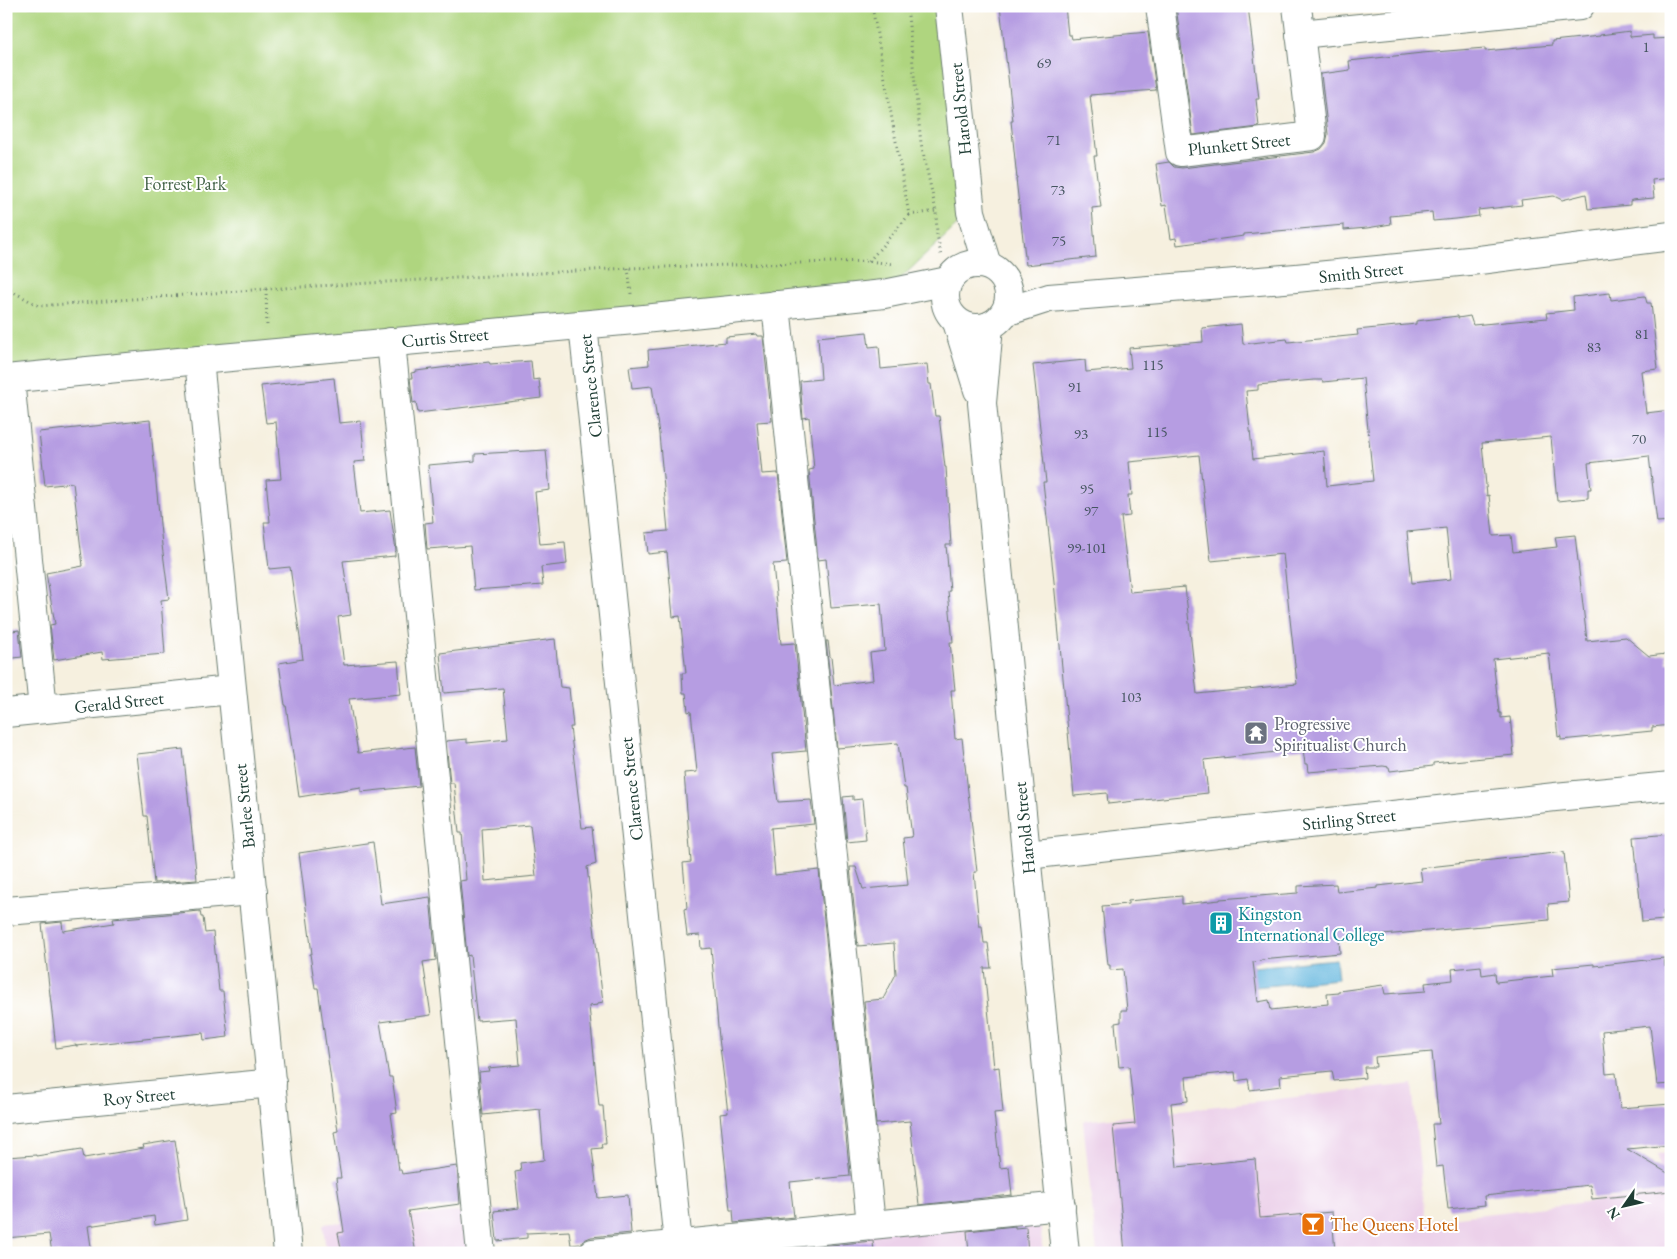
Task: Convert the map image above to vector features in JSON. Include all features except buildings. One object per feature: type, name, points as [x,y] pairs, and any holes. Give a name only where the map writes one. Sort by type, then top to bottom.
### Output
[{"type":"street","name":"Harold Street","points":[[949,6],[971,212],[996,272]]},
{"type":"street","name":"Plunkett Street","points":[[1160,6],[1180,152],[1312,136],[1297,6]]},
{"type":"street","points":[[1300,34],[1580,6]]},
{"type":"street","name":"Harold Street","points":[[944,274],[971,212]]},
{"type":"street","name":"Smith Street","points":[[997,319],[1050,298],[1296,278],[1479,260],[1671,236]]},
{"type":"street","points":[[970,264],[996,272],[1009,295],[997,319],[980,329],[964,326],[953,317],[946,306],[944,297],[944,274],[970,264]]},
{"type":"street","name":"Smith Street","points":[[996,272],[1050,298]]},
{"type":"street","name":"Curtis Street","points":[[8,379],[583,325],[884,294],[944,274]]},
{"type":"street","name":"Curtis Street","points":[[884,294],[953,317]]},
{"type":"street","points":[[776,305],[871,1224]]},
{"type":"street","name":"Harold Street","points":[[953,317],[982,403],[1066,1253]]},
{"type":"street","name":"Harold Street","points":[[982,403],[997,319]]},
{"type":"street","name":"Clarence Street","points":[[583,325],[679,1249]]},
{"type":"street","points":[[391,342],[481,1253]]},
{"type":"street","name":"Barlee Street","points":[[199,360],[288,1253]]},
{"type":"street","points":[[8,379],[43,710]]},
{"type":"street","name":"Gerald Street","points":[[6,713],[231,690]]},
{"type":"street","name":"Stirling Street","points":[[1026,855],[1671,786]]},
{"type":"street","points":[[6,912],[253,891]]},
{"type":"street","name":"Roy Street","points":[[6,1109],[272,1084]]},
{"type":"street","points":[[593,1253],[679,1249],[871,1224],[1061,1206]]},
{"type":"path","points":[[872,6],[909,215]]},
{"type":"path","points":[[907,6],[921,143],[936,211],[937,234],[944,274]]},
{"type":"path","points":[[869,261],[909,215],[936,211]]},
{"type":"path","points":[[6,288],[39,306],[266,289],[628,268],[869,261],[895,264]]},
{"type":"path","points":[[266,289],[267,335]]},
{"type":"shaded area","points":[[1412,1084],[1425,1221],[1662,1193],[1658,1154],[1671,1153],[1671,1253],[1097,1253],[1083,1121]]},
{"type":"shaded area","points":[[1038,1202],[1043,1253],[710,1253]]},
{"type":"shaded area","points":[[466,1211],[471,1253],[326,1253],[323,1224]]},
{"type":"green space","name":"Forrest Park","points":[[6,6],[949,6],[971,212],[884,294],[6,379]]},
{"type":"water","points":[[1336,959],[1338,979],[1255,987],[1253,967]]},
{"type":"place","name":"Progressive Spiritualist Church","points":[[1256,733]]},
{"type":"place","name":"Kingston International College","points":[[1221,923]]},
{"type":"place","name":"The Queens Hotel","points":[[1313,1224]]}]
